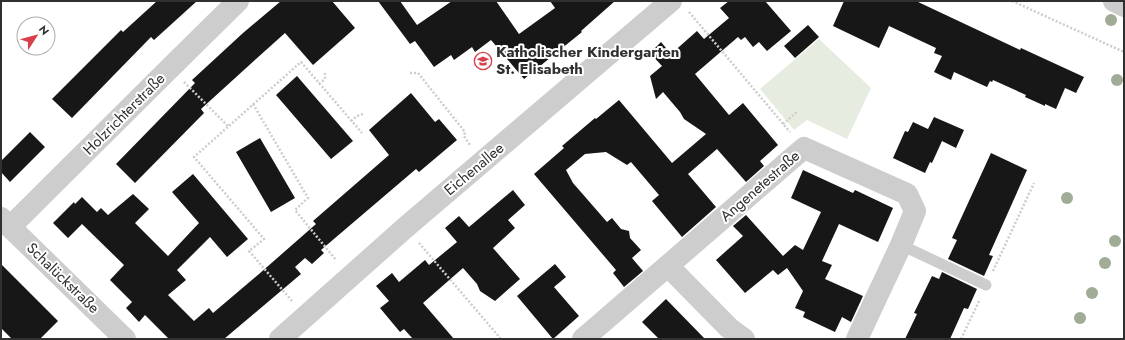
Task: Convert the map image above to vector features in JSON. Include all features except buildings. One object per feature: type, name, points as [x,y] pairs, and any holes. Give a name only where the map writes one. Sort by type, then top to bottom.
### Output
[{"type":"street","name":"Holzrichterstraße","points":[[6,222],[170,68],[238,1]]},
{"type":"street","points":[[1114,1],[1124,6]]},
{"type":"street","name":"Eichenallee","points":[[280,339],[406,227],[671,5]]},
{"type":"street","name":"Angenetestraße","points":[[583,339],[804,148],[907,194],[915,211],[858,339]]},
{"type":"street","name":"Schalückstraße","points":[[6,222],[125,339]]},
{"type":"street","points":[[668,266],[729,328],[744,339]]},
{"type":"lane","points":[[901,245],[986,285]]},
{"type":"path","points":[[1012,1],[1124,52]]},
{"type":"path","points":[[671,5],[804,148]]},
{"type":"path","points":[[305,317],[249,252],[264,239],[194,157],[301,62],[362,133]]},
{"type":"path","points":[[170,68],[228,126]]},
{"type":"path","points":[[319,84],[325,79],[325,73]]},
{"type":"path","points":[[410,73],[418,73],[464,132],[464,136],[483,162]]},
{"type":"path","points":[[253,104],[308,198],[295,210],[349,277]]},
{"type":"path","points":[[783,124],[798,112]]},
{"type":"path","points":[[351,121],[357,116],[363,114]]},
{"type":"path","points":[[961,339],[1034,183]]},
{"type":"path","points":[[406,227],[501,339]]},
{"type":"shaded area","points":[[819,39],[871,88],[847,139],[807,120],[794,130],[760,89]]},
{"type":"place","name":"Katholischer Kindergarten St. Elisabeth","points":[[483,61]]}]
